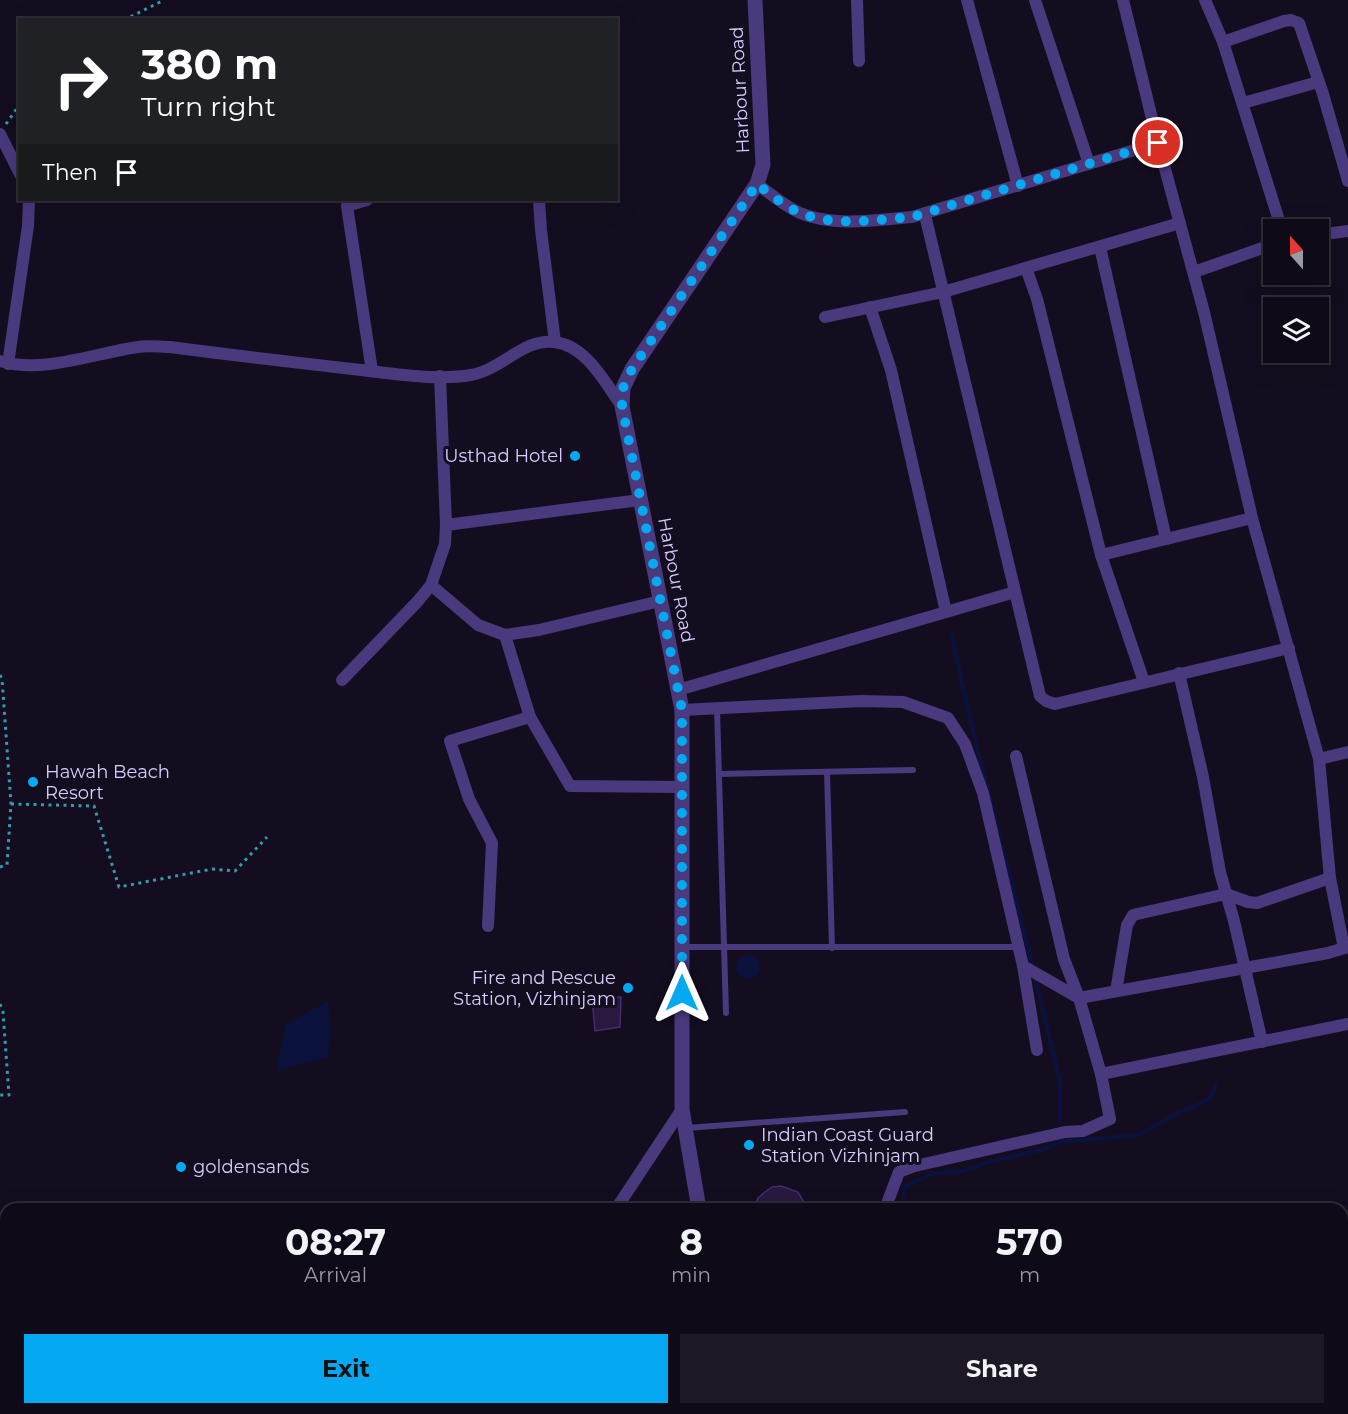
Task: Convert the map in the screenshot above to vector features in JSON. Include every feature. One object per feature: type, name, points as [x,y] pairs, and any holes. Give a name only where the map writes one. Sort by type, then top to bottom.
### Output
[{"type":"street","name":"Harbour Road","points":[[698,1203],[682,1109],[682,710],[622,406],[623,388],[632,369],[757,184],[763,165],[755,0]]},
{"type":"street","points":[[857,0],[859,61]]},
{"type":"street","points":[[967,0],[1018,186]]},
{"type":"street","points":[[1035,0],[1089,164]]},
{"type":"street","points":[[1023,966],[1079,998],[1346,948],[1330,878],[1319,759],[1252,518],[1194,272],[1158,143],[1123,0]]},
{"type":"street","points":[[1204,0],[1223,42],[1279,219]]},
{"type":"street","points":[[1223,42],[1284,21],[1291,20],[1299,23],[1348,181]]},
{"type":"street","points":[[1243,103],[1318,82]]},
{"type":"street","points":[[2,130],[18,169]]},
{"type":"street","points":[[757,184],[784,205],[801,213],[828,220],[873,220],[925,215],[1158,143]]},
{"type":"street","points":[[29,201],[28,226],[4,362],[57,364],[140,346],[170,347],[372,371],[440,376],[471,375],[497,367],[522,350],[538,343],[555,342],[573,349],[588,360],[622,406]]},
{"type":"street","points":[[364,201],[347,206],[372,371]]},
{"type":"street","points":[[539,201],[555,342]]},
{"type":"street","points":[[925,215],[1040,696],[1055,704],[1289,648]]},
{"type":"street","points":[[825,317],[943,292],[1180,223]]},
{"type":"street","points":[[1329,234],[1348,231]]},
{"type":"street","points":[[1100,247],[1166,539]]},
{"type":"street","points":[[1194,272],[1263,248]]},
{"type":"street","points":[[1026,268],[1037,299],[1101,555],[1144,682]]},
{"type":"street","points":[[870,307],[891,370],[946,612]]},
{"type":"street","points":[[342,680],[431,585],[445,544],[440,376]]},
{"type":"street","points":[[446,525],[640,500]]},
{"type":"street","points":[[1101,555],[1252,518]]},
{"type":"street","points":[[431,585],[478,625],[505,635],[539,630],[660,601]]},
{"type":"street","points":[[678,690],[1015,592]]},
{"type":"street","points":[[505,635],[530,717],[570,786],[682,787]]},
{"type":"street","points":[[1179,673],[1203,777],[1220,872],[1234,921],[1262,1042]]},
{"type":"street","points":[[682,710],[861,701],[903,702],[948,718],[965,744],[983,793],[1023,966],[1037,1050]]},
{"type":"street","points":[[488,926],[492,843],[469,799],[450,741],[530,717]]},
{"type":"street","points":[[1319,759],[1348,752]]},
{"type":"street","points":[[888,1203],[899,1172],[915,1166],[1065,1132],[1083,1131],[1110,1119],[1101,1074],[1079,998],[1064,959],[1016,756]]},
{"type":"street","points":[[1116,991],[1127,925],[1133,915],[1226,894],[1257,903],[1330,878]]},
{"type":"street","points":[[1101,1074],[1348,1024]]},
{"type":"street","points":[[620,1203],[682,1109]]},
{"type":"lane","points":[[717,708],[726,1013]]},
{"type":"lane","points":[[719,774],[913,770]]},
{"type":"lane","points":[[827,772],[832,948]]},
{"type":"lane","points":[[682,947],[1018,947]]},
{"type":"lane","points":[[685,1128],[905,1112]]},
{"type":"path","points":[[128,18],[164,0]]},
{"type":"path","points":[[2,130],[18,107]]},
{"type":"path","points":[[0,675],[11,804],[6,865],[0,867]]},
{"type":"path","points":[[11,804],[94,806],[119,887],[212,869],[235,871],[267,837]]},
{"type":"path","points":[[0,1004],[3,1012],[9,1095],[0,1095]]},
{"type":"shaded area","points":[[748,955],[756,959],[760,967],[756,975],[748,979],[740,975],[736,967],[740,959]]},
{"type":"shaded area","points":[[328,1001],[331,1031],[328,1057],[276,1071],[286,1024]]},
{"type":"building","points":[[621,997],[620,1027],[595,1031],[592,999]]},
{"type":"building","points":[[781,1186],[798,1192],[804,1203],[756,1203],[758,1198],[772,1187]]},
{"type":"waterway","points":[[952,635],[980,760],[1033,968]]},
{"type":"waterway","points":[[1035,976],[1060,1083],[1060,1120]]},
{"type":"waterway","points":[[903,1203],[904,1187],[935,1173],[964,1171],[988,1162],[1041,1150],[1060,1142],[1139,1135],[1178,1113],[1210,1099],[1216,1084]]},
{"type":"place","name":"Usthad Hotel","points":[[575,456]]},
{"type":"place","name":"Hawah Beach Resort","points":[[33,782]]},
{"type":"place","name":"Fire and Rescue Station, Vizhinjam","points":[[628,988]]},
{"type":"place","name":"Indian Coast Guard Station Vizhinjam","points":[[749,1145]]},
{"type":"place","name":"goldensands","points":[[181,1167]]},
{"type":"route","points":[[682,993],[682,710],[622,406],[623,388],[632,369],[757,184],[784,205],[801,213],[828,220],[912,217],[925,215],[1158,143]]}]
